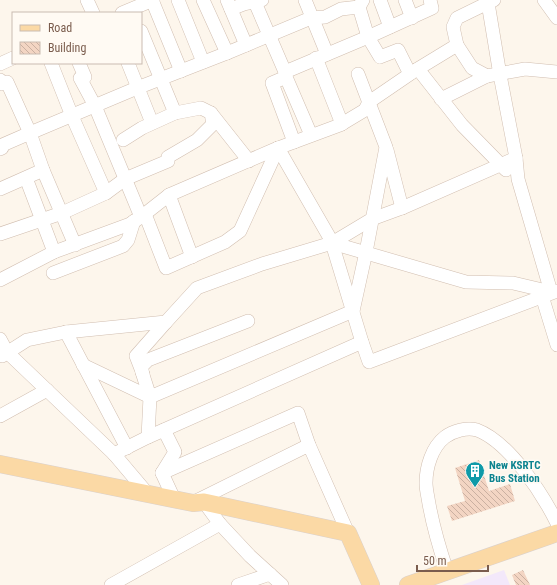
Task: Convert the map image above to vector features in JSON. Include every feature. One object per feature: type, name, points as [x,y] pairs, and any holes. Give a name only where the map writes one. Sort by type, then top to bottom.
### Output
[{"type":"main road","points":[[0,464],[174,499],[198,502],[348,533],[371,585]]},
{"type":"main road","points":[[408,585],[556,533]]},
{"type":"street","points":[[87,0],[93,12]]},
{"type":"street","points":[[129,12],[153,0],[181,71]]},
{"type":"street","points":[[178,0],[204,62]]},
{"type":"street","points":[[203,0],[227,53]]},
{"type":"street","points":[[305,0],[342,124]]},
{"type":"street","points":[[380,0],[390,27]]},
{"type":"street","points":[[405,0],[412,18]]},
{"type":"street","points":[[294,142],[272,84],[285,74],[321,56],[412,18],[432,8],[430,0]]},
{"type":"street","points":[[544,0],[557,18]]},
{"type":"street","points":[[246,45],[229,4],[258,1],[268,36],[311,135]]},
{"type":"street","points":[[487,76],[472,68],[457,45],[454,27],[457,18],[491,1],[500,74],[516,158],[518,180],[550,293],[557,345]]},
{"type":"street","points":[[0,149],[2,148],[0,146],[137,88],[311,18],[325,17],[341,9],[361,3],[368,37],[380,57],[398,50],[414,71],[441,99],[462,125],[500,165],[518,180]]},
{"type":"street","points":[[142,33],[175,114]]},
{"type":"street","points":[[0,280],[54,252],[75,245],[140,217],[169,195],[278,148],[342,124],[365,110],[369,102],[414,71],[457,45]]},
{"type":"street","points":[[0,64],[12,58]]},
{"type":"street","points":[[51,64],[72,116],[106,193]]},
{"type":"street","points":[[79,64],[85,76],[80,78],[95,106],[140,217],[166,268],[225,242],[240,231],[278,148]]},
{"type":"street","points":[[128,64],[152,123]]},
{"type":"street","points":[[441,99],[487,76],[526,68],[557,72]]},
{"type":"street","points":[[358,74],[386,147],[402,208]]},
{"type":"street","points":[[0,80],[2,84],[8,82],[75,245]]},
{"type":"street","points":[[123,140],[152,123],[175,114],[201,108],[211,113],[249,160]]},
{"type":"street","points":[[0,234],[62,213],[106,193],[124,179],[168,161],[168,157],[197,140],[213,124],[211,113]]},
{"type":"street","points":[[353,311],[386,147]]},
{"type":"street","points":[[278,148],[332,243],[369,362],[550,293]]},
{"type":"street","points":[[150,397],[136,356],[197,288],[262,264],[332,243],[372,219],[402,208],[516,158]]},
{"type":"street","points":[[0,189],[43,170]]},
{"type":"street","points":[[26,178],[54,252]]},
{"type":"street","points":[[169,195],[192,257]]},
{"type":"street","points":[[53,273],[123,246],[128,240],[140,217]]},
{"type":"street","points":[[332,243],[466,282],[513,283],[550,293]]},
{"type":"street","points":[[83,365],[150,397],[353,311]]},
{"type":"street","points":[[148,437],[150,397],[142,372],[142,366],[148,360],[248,321]]},
{"type":"street","points":[[4,354],[27,340],[66,332],[166,322]]},
{"type":"street","points":[[66,332],[127,448]]},
{"type":"street","points":[[0,339],[4,354],[47,390],[114,454],[147,493]]},
{"type":"street","points":[[114,454],[148,437],[362,342]]},
{"type":"street","points":[[0,416],[47,390]]},
{"type":"street","points":[[162,473],[298,413],[309,445],[348,533]]},
{"type":"street","points":[[447,571],[436,539],[426,484],[428,464],[434,450],[440,441],[448,435],[467,429],[476,430],[492,438],[507,452],[536,486],[556,533]]},
{"type":"street","points":[[162,473],[175,452],[164,430]]},
{"type":"street","points":[[282,585],[198,502],[309,445]]},
{"type":"street","points":[[162,473],[174,499]]},
{"type":"street","points":[[111,585],[220,524]]},
{"type":"street","points":[[238,585],[270,574]]},
{"type":"shaded area","points":[[504,570],[510,585],[462,585]]},
{"type":"building","name":"New KSRTC Bus Station","points":[[479,460],[489,491],[510,484],[515,501],[452,521],[447,506],[465,501],[455,468]]},
{"type":"building","points":[[523,570],[530,585],[516,585],[512,575]]},
{"type":"place","name":"New KSRTC Bus Station","points":[[475,488]]}]
